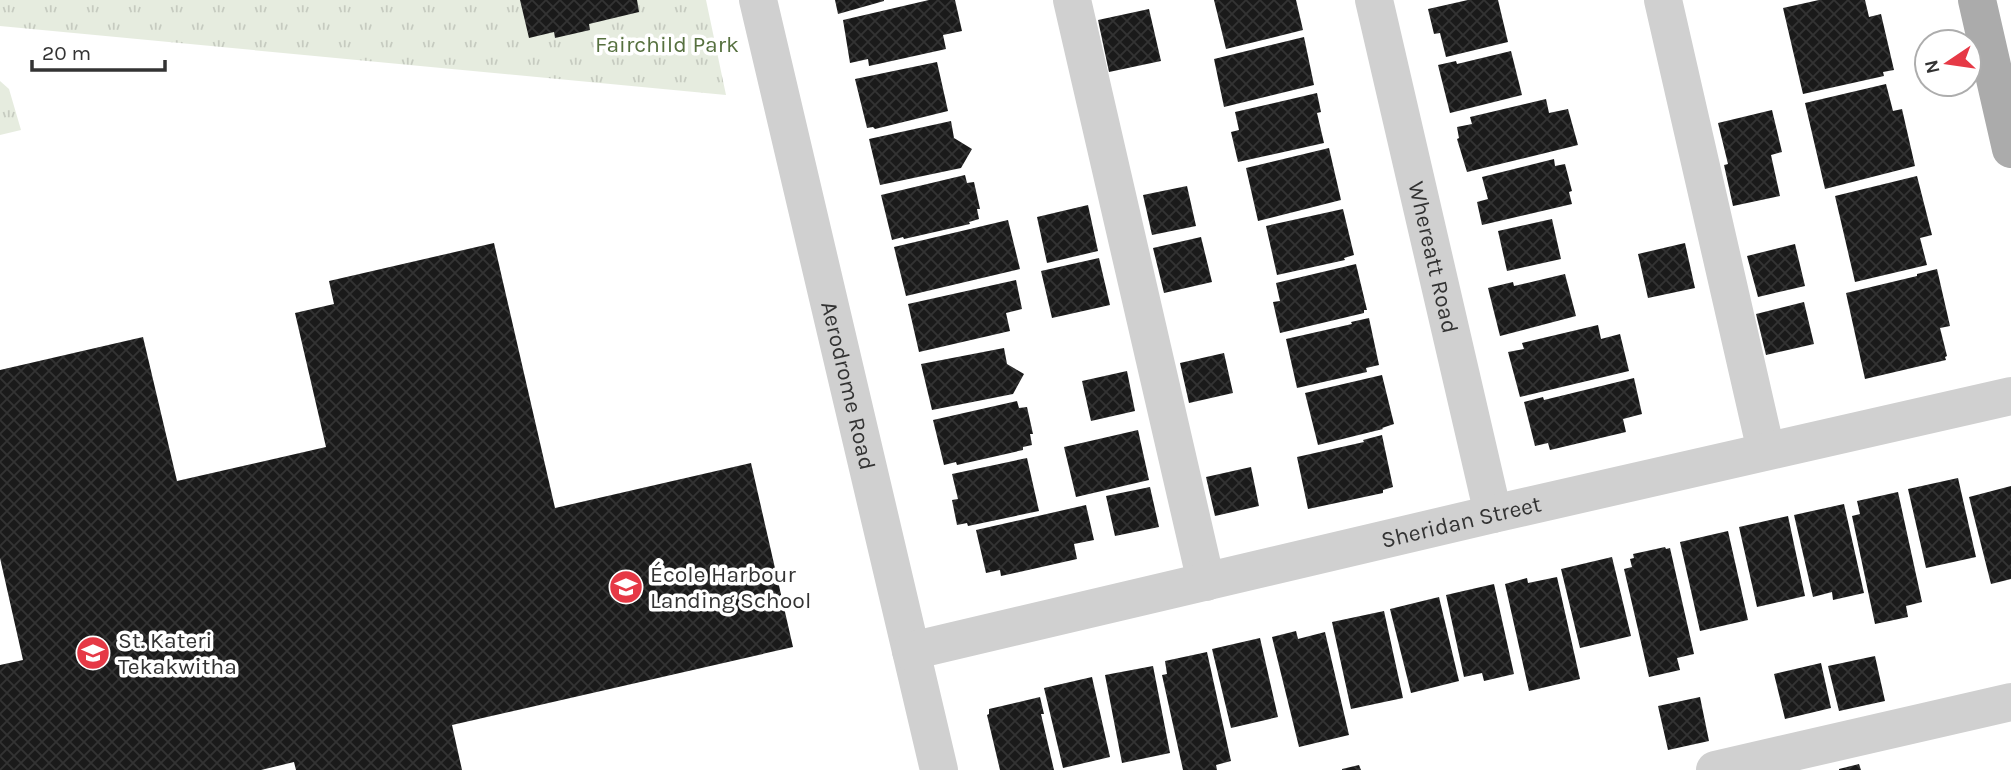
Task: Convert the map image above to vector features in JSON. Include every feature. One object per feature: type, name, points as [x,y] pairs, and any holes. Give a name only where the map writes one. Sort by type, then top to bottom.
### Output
[{"type":"main road","points":[[1977,0],[2011,149]]},
{"type":"street","name":"Aerodrome Road","points":[[758,0],[939,770]]},
{"type":"street","points":[[1072,0],[1206,582]]},
{"type":"street","name":"Whereatt Road","points":[[1374,0],[1493,514]]},
{"type":"street","points":[[1663,0],[1766,451]]},
{"type":"street","name":"Sheridan Street","points":[[911,651],[2011,396]]},
{"type":"street","points":[[1715,770],[2011,702]]},
{"type":"green space","name":"Fairchild Park","points":[[0,0],[706,0],[726,95],[0,26]]},
{"type":"green space","points":[[0,81],[9,89],[21,130],[0,135]]},
{"type":"building","points":[[520,0],[637,0],[639,12],[589,24],[590,30],[555,38],[554,32],[529,38]]},
{"type":"building","points":[[835,0],[884,0],[884,1],[838,14]]},
{"type":"building","points":[[929,0],[955,0],[962,31],[943,35],[946,49],[869,66],[868,59],[850,63],[843,20]]},
{"type":"building","points":[[1214,0],[1296,0],[1303,30],[1226,49]]},
{"type":"building","points":[[1468,0],[1498,0],[1508,42],[1446,57],[1440,33],[1434,34],[1428,9]]},
{"type":"building","points":[[1819,0],[1865,0],[1869,17],[1881,14],[1894,70],[1883,72],[1884,76],[1803,94],[1783,8]]},
{"type":"building","points":[[1149,9],[1161,61],[1109,72],[1098,20]]},
{"type":"building","points":[[1304,37],[1314,85],[1224,107],[1214,59]]},
{"type":"building","points":[[1511,51],[1522,95],[1450,113],[1438,65],[1456,61],[1457,64]]},
{"type":"building","points":[[937,62],[948,111],[875,129],[867,128],[855,79]]},
{"type":"building","points":[[1886,84],[1893,111],[1902,109],[1915,166],[1825,189],[1805,103]]},
{"type":"building","points":[[1317,93],[1321,112],[1317,113],[1324,143],[1238,162],[1231,132],[1239,130],[1235,112]]},
{"type":"building","points":[[1546,99],[1549,113],[1568,109],[1578,145],[1467,172],[1457,139],[1457,127],[1472,124],[1470,117]]},
{"type":"building","points":[[1772,110],[1782,152],[1771,155],[1780,196],[1733,206],[1724,165],[1728,164],[1718,123]]},
{"type":"building","points":[[951,121],[954,138],[972,149],[961,168],[880,185],[869,139]]},
{"type":"building","points":[[1329,148],[1341,200],[1258,221],[1246,168]]},
{"type":"building","points":[[1554,159],[1555,166],[1565,164],[1572,191],[1569,192],[1572,204],[1482,225],[1477,202],[1488,199],[1482,177]]},
{"type":"building","points":[[965,175],[967,183],[974,182],[980,209],[977,209],[979,219],[969,222],[970,224],[892,240],[881,195]]},
{"type":"building","points":[[1917,176],[1932,235],[1920,238],[1927,265],[1855,282],[1835,196]]},
{"type":"building","points":[[1187,186],[1196,226],[1152,235],[1143,195]]},
{"type":"building","points":[[1088,205],[1098,251],[1047,263],[1037,217]]},
{"type":"building","points":[[1343,209],[1354,255],[1344,258],[1345,260],[1277,275],[1266,226]]},
{"type":"building","points":[[1552,219],[1561,259],[1507,271],[1498,231]]},
{"type":"building","points":[[1008,220],[1020,269],[906,296],[894,247]]},
{"type":"building","points":[[1201,237],[1212,282],[1164,293],[1153,248]]},
{"type":"building","points":[[494,243],[555,508],[751,463],[793,647],[452,725],[462,770],[296,770],[294,762],[261,770],[0,770],[0,665],[23,660],[0,558],[0,370],[143,337],[177,481],[326,447],[295,313],[334,304],[329,281]]},
{"type":"building","points":[[1685,243],[1695,288],[1648,298],[1638,254]]},
{"type":"building","points":[[1795,244],[1805,286],[1758,297],[1747,256]]},
{"type":"building","points":[[1099,258],[1110,305],[1052,318],[1041,271]]},
{"type":"building","points":[[1356,264],[1367,310],[1364,310],[1364,313],[1280,333],[1273,302],[1280,301],[1276,283]]},
{"type":"building","points":[[1937,269],[1950,326],[1940,328],[1946,360],[1865,379],[1846,293]]},
{"type":"building","points":[[1565,274],[1576,316],[1500,336],[1488,288],[1513,282],[1514,286]]},
{"type":"building","points":[[1016,280],[1022,309],[1006,313],[1010,331],[919,352],[908,304]]},
{"type":"building","points":[[1804,302],[1814,344],[1766,355],[1756,314]]},
{"type":"building","points":[[1369,318],[1379,365],[1366,368],[1367,372],[1297,388],[1286,339]]},
{"type":"building","points":[[1598,325],[1601,339],[1620,334],[1629,371],[1520,397],[1508,352],[1524,349],[1522,343]]},
{"type":"building","points":[[1004,348],[1007,364],[1024,374],[1013,394],[932,410],[921,364]]},
{"type":"building","points":[[1224,353],[1233,393],[1189,403],[1180,363]]},
{"type":"building","points":[[1127,371],[1135,411],[1091,421],[1082,381]]},
{"type":"building","points":[[1382,375],[1394,424],[1318,445],[1305,393]]},
{"type":"building","points":[[1634,378],[1642,414],[1623,419],[1626,432],[1550,450],[1548,443],[1535,446],[1524,402],[1543,397],[1544,400]]},
{"type":"building","points":[[1017,401],[1019,408],[1027,407],[1033,434],[1030,434],[1032,445],[1023,447],[1023,450],[957,465],[956,462],[944,465],[933,420]]},
{"type":"building","points":[[1138,430],[1149,480],[1076,497],[1064,447]]},
{"type":"building","points":[[1382,435],[1393,487],[1383,490],[1383,493],[1308,509],[1297,457],[1364,442],[1363,440]]},
{"type":"building","points":[[1027,458],[1039,511],[968,526],[967,523],[957,525],[952,500],[958,499],[952,474]]},
{"type":"building","points":[[1251,467],[1259,506],[1215,516],[1206,477]]},
{"type":"building","points":[[1958,478],[1976,557],[1926,568],[1908,489]]},
{"type":"building","points":[[2011,486],[2011,579],[1991,584],[1969,497]]},
{"type":"building","points":[[1150,487],[1159,527],[1115,536],[1106,496]]},
{"type":"building","points":[[1898,492],[1922,602],[1906,606],[1908,617],[1875,624],[1852,516],[1860,514],[1857,501]]},
{"type":"building","points":[[1844,504],[1864,593],[1833,600],[1832,592],[1813,597],[1794,515]]},
{"type":"building","points":[[1086,505],[1094,540],[1074,544],[1077,559],[1001,576],[1000,570],[986,573],[976,530]]},
{"type":"building","points":[[1788,516],[1805,596],[1757,607],[1739,527]]},
{"type":"building","points":[[1728,531],[1748,620],[1700,631],[1680,542]]},
{"type":"building","points":[[1670,548],[1694,654],[1677,658],[1680,670],[1649,677],[1624,569],[1632,567],[1630,559],[1634,558],[1633,554]]},
{"type":"building","points":[[1612,557],[1631,636],[1580,648],[1561,569]]},
{"type":"building","points":[[1557,577],[1580,679],[1529,691],[1505,584],[1527,578],[1528,583]]},
{"type":"building","points":[[1494,584],[1514,674],[1484,681],[1482,673],[1464,677],[1446,595]]},
{"type":"building","points":[[1439,597],[1459,681],[1411,693],[1390,609]]},
{"type":"building","points":[[1384,611],[1403,698],[1351,709],[1332,622]]},
{"type":"building","points":[[1296,631],[1298,639],[1325,632],[1349,735],[1299,747],[1272,637]]},
{"type":"building","points":[[1260,638],[1278,717],[1231,728],[1212,649]]},
{"type":"building","points":[[1207,652],[1231,761],[1216,765],[1217,770],[1183,770],[1162,675],[1167,674],[1165,661]]},
{"type":"building","points":[[1875,656],[1885,701],[1839,711],[1828,666]]},
{"type":"building","points":[[1821,663],[1831,708],[1785,719],[1774,674]]},
{"type":"building","points":[[1153,666],[1170,753],[1122,763],[1105,675]]},
{"type":"building","points":[[1092,677],[1110,757],[1063,768],[1044,688]]},
{"type":"building","points":[[1040,697],[1044,714],[1041,714],[1054,770],[1000,770],[987,715],[989,709]]},
{"type":"building","points":[[1700,697],[1709,741],[1668,750],[1658,706]]},
{"type":"building","points":[[1859,764],[1861,770],[1839,770],[1839,769]]},
{"type":"building","points":[[1359,765],[1361,770],[1342,770],[1342,769]]},
{"type":"place","name":"École Harbour Landing School","points":[[626,587]]},
{"type":"place","name":"St. Kateri Tekakwitha","points":[[93,653]]}]
